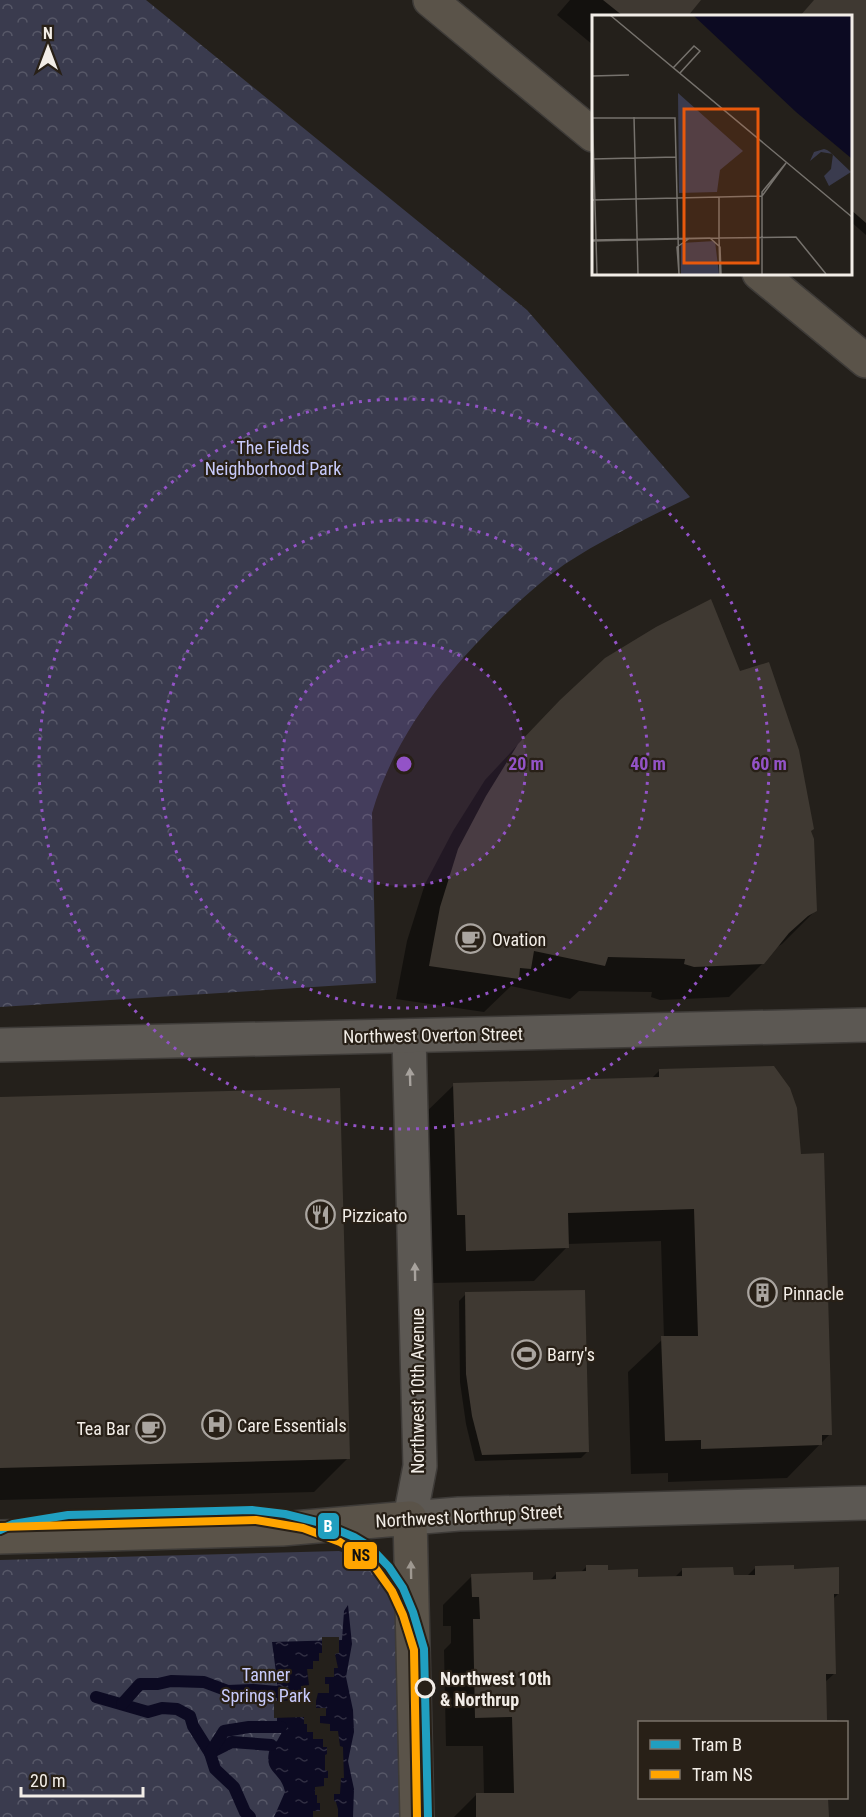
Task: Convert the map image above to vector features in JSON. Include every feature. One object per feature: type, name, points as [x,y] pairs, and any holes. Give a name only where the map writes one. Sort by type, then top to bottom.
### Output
[{"type":"main road","points":[[430,0],[592,134]]},
{"type":"main road","points":[[760,274],[866,361]]},
{"type":"main road","name":"Northwest Northrup Street","points":[[0,1537],[282,1529],[410,1518]]},
{"type":"main road","name":"Northwest 10th Avenue","points":[[410,1518],[417,1817]]},
{"type":"street","name":"Northwest Overton Street","points":[[0,1045],[866,1025]]},
{"type":"street","name":"Northwest 10th Avenue","points":[[409,1036],[420,1466],[410,1518]]},
{"type":"street","name":"Northwest Northrup Street","points":[[410,1518],[459,1514],[866,1503]]},
{"type":"green space","name":"The Fields Neighborhood Park","points":[[0,0],[146,0],[527,310],[690,497],[595,546],[565,564],[543,581],[487,632],[466,655],[427,703],[410,729],[382,784],[372,813],[376,983],[0,1007]]},
{"type":"green space","name":"Tanner Springs Park","points":[[339,1551],[361,1560],[376,1572],[397,1609],[402,1817],[0,1817],[0,1560]]},
{"type":"water","points":[[348,1605],[352,1644],[346,1677],[353,1710],[354,1732],[348,1761],[354,1789],[353,1817],[274,1817],[285,1792],[280,1779],[268,1761],[271,1745],[277,1741],[282,1732],[281,1727],[277,1724],[277,1680],[272,1642],[342,1640],[344,1611]]},
{"type":"pier","points":[[322,1637],[339,1637],[339,1653],[335,1654],[338,1668],[334,1668],[334,1677],[325,1677],[325,1684],[329,1684],[329,1693],[318,1693],[316,1701],[316,1708],[326,1708],[326,1716],[320,1716],[320,1723],[330,1724],[330,1731],[338,1731],[340,1746],[343,1747],[344,1778],[341,1778],[340,1794],[334,1794],[338,1817],[313,1817],[313,1811],[320,1811],[315,1787],[324,1786],[324,1778],[328,1778],[328,1771],[325,1770],[327,1747],[323,1747],[323,1739],[313,1739],[313,1732],[307,1732],[304,1717],[274,1718],[274,1701],[301,1700],[301,1686],[309,1685],[307,1669],[313,1669],[313,1661],[319,1661],[319,1653],[322,1653]]},
{"type":"building","points":[[603,0],[701,0],[689,15],[622,15]]},
{"type":"building","points":[[814,0],[866,0],[866,223],[851,210],[851,15],[801,15]]},
{"type":"building","points":[[711,599],[740,671],[769,662],[799,750],[814,829],[811,831],[814,839],[817,911],[789,933],[764,964],[694,967],[684,964],[685,959],[608,957],[605,966],[534,951],[531,969],[520,968],[519,979],[429,966],[440,907],[458,849],[486,796],[518,744],[605,658],[656,627]]},
{"type":"building","name":"Pinnacle","points":[[774,1066],[790,1088],[797,1108],[801,1154],[824,1153],[832,1435],[822,1435],[822,1445],[701,1449],[701,1440],[665,1441],[661,1336],[698,1336],[694,1209],[568,1213],[569,1248],[466,1251],[465,1215],[457,1215],[453,1083],[659,1077],[659,1069]]},
{"type":"building","points":[[340,1088],[350,1459],[0,1468],[0,1097]]},
{"type":"building","name":"Barry's","points":[[585,1290],[589,1452],[482,1455],[472,1416],[466,1374],[465,1292]]},
{"type":"building","points":[[586,1565],[608,1565],[608,1570],[638,1569],[638,1577],[682,1576],[682,1568],[733,1567],[734,1575],[755,1575],[755,1566],[794,1565],[794,1569],[839,1567],[839,1594],[834,1594],[836,1674],[826,1674],[827,1720],[837,1721],[638,1721],[638,1799],[828,1799],[829,1817],[476,1817],[476,1793],[514,1793],[512,1717],[475,1718],[473,1619],[480,1619],[479,1597],[472,1597],[471,1574],[533,1572],[533,1580],[556,1579],[556,1572],[586,1571]]},
{"type":"waterway","points":[[122,1704],[140,1684],[171,1681],[204,1682],[228,1691],[277,1692]]},
{"type":"waterway","points":[[96,1697],[148,1712],[162,1708],[177,1709],[190,1716],[193,1726],[210,1753],[232,1742],[271,1745]]},
{"type":"waterway","points":[[250,1817],[245,1812],[234,1787],[215,1769],[210,1753],[224,1731],[249,1727],[281,1727]]},
{"type":"tram line","name":"B","points":[[0,1530],[13,1524],[68,1515],[252,1510],[285,1514],[321,1523],[369,1546],[389,1567],[403,1588],[424,1649],[428,1817]]},
{"type":"tram line","name":"NS","points":[[0,1527],[256,1520],[303,1528],[340,1542],[372,1563],[392,1591],[403,1615],[414,1650],[417,1817]]},
{"type":"place","name":"Ovation","points":[[471,939]]},
{"type":"place","name":"Pizzicato","points":[[321,1215]]},
{"type":"place","name":"Pinnacle","points":[[762,1293]]},
{"type":"place","name":"Barry's","points":[[526,1354]]},
{"type":"place","name":"Care Essentials","points":[[216,1425]]},
{"type":"place","name":"Tea Bar","points":[[151,1428]]},
{"type":"place","name":"Northwest 10th & Northrup","points":[[425,1688]]}]
